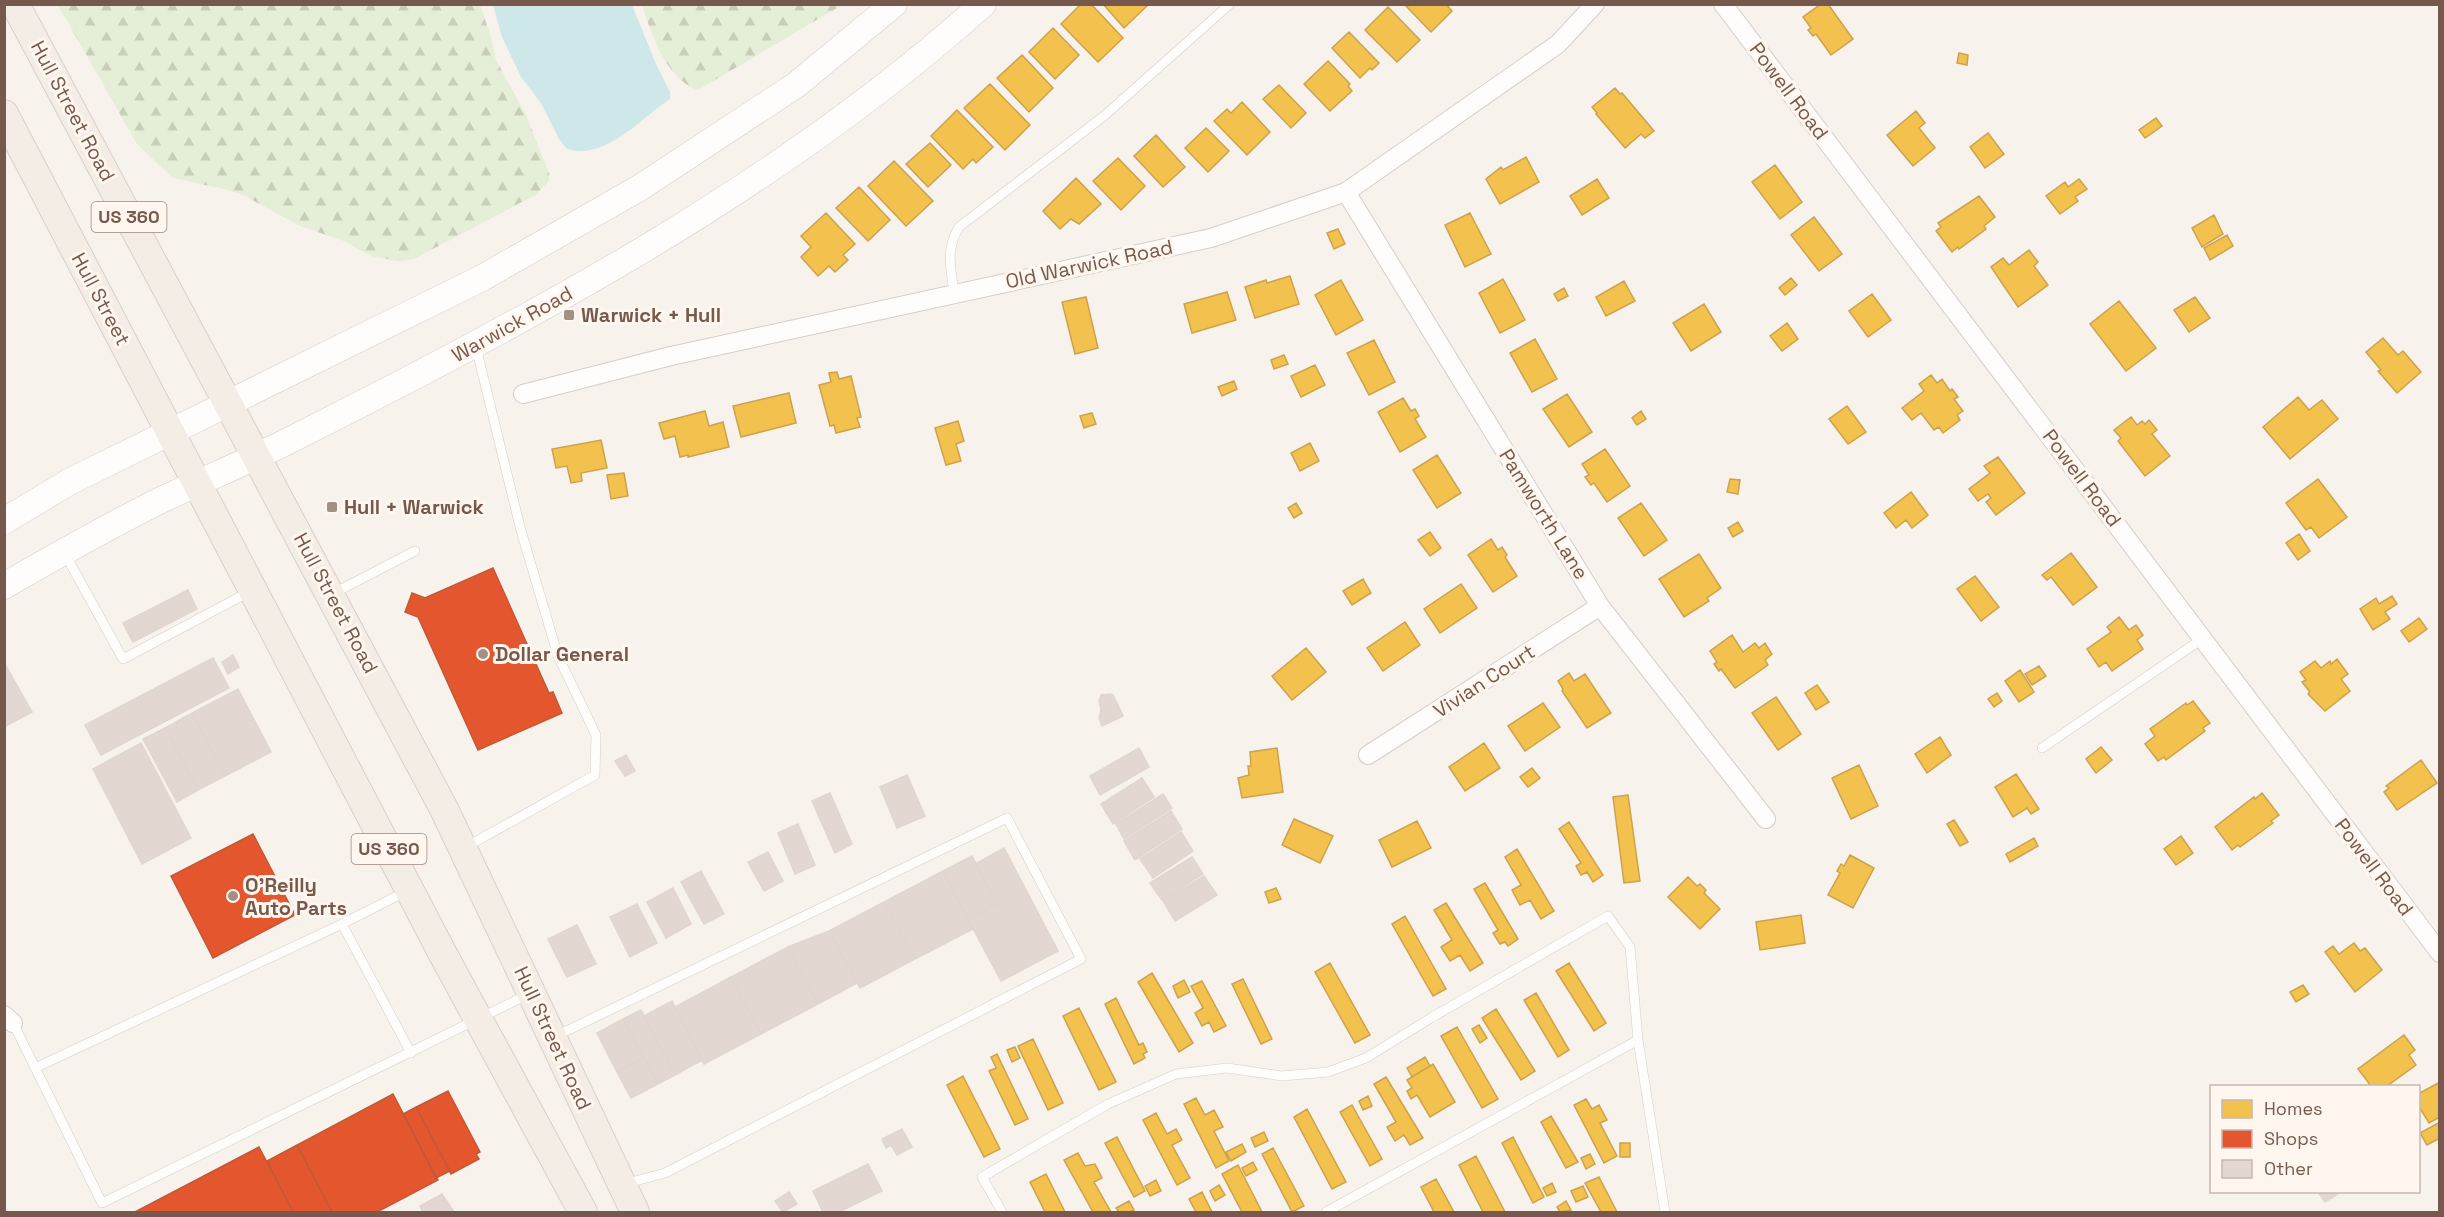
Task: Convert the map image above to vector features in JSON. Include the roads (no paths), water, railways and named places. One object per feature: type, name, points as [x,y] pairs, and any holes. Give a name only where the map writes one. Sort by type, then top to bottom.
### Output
[{"type":"main road","name":"Hull Street Road","points":[[15,4],[258,456],[464,849],[628,1203]]},
{"type":"main road","points":[[4,521],[69,482],[482,278],[641,187],[796,86],[894,4]]},
{"type":"main road","name":"Warwick Road","points":[[4,586],[63,551],[158,501],[258,456],[475,345],[589,281],[776,166],[926,56],[983,4]]},
{"type":"main road","name":"Hull Street","points":[[4,114],[198,483]]},
{"type":"main road","name":"US 360","points":[[198,483],[410,890],[583,1212]]},
{"type":"street","name":"Old Warwick Road","points":[[524,394],[671,356],[1211,238],[1346,192],[1558,44],[1595,4]]},
{"type":"street","name":"Powell Road","points":[[1723,4],[2439,953]]},
{"type":"street","name":"Pamworth Lane","points":[[1346,192],[1600,606],[1766,819]]},
{"type":"street","name":"Vivian Court","points":[[1368,755],[1600,606]]},
{"type":"lane","points":[[954,293],[948,252],[952,238],[959,227],[1104,116],[1230,4]]},
{"type":"lane","points":[[464,849],[595,776],[596,745],[596,735],[555,646],[520,527],[475,345]]},
{"type":"lane","points":[[63,551],[123,659],[254,589]]},
{"type":"lane","points":[[331,595],[415,551]]},
{"type":"lane","points":[[2042,748],[2202,639]]},
{"type":"lane","points":[[553,1038],[1007,818],[1081,959],[664,1173],[628,1203]]},
{"type":"lane","points":[[35,1068],[410,890]]},
{"type":"lane","points":[[1002,1212],[982,1177],[1108,1104],[1176,1074],[1227,1068],[1282,1076],[1328,1072],[1366,1058],[1608,915],[1630,947],[1638,1040],[1665,1212]]},
{"type":"lane","points":[[342,924],[411,1053]]},
{"type":"lane","points":[[9,1019],[102,1203],[532,993]]},
{"type":"lane","points":[[1326,1212],[1638,1040]]},
{"type":"water","points":[[493,5],[632,5],[670,92],[670,99],[622,136],[609,143],[595,149],[581,151],[567,149],[559,139],[541,103],[521,77],[502,37]]},
{"type":"place","name":"Warwick + Hull","points":[[569,315]]},
{"type":"place","name":"Hull + Warwick","points":[[332,507]]},
{"type":"place","name":"Dollar General","points":[[483,654]]},
{"type":"place","name":"O'Reilly Auto Parts","points":[[233,896]]}]
